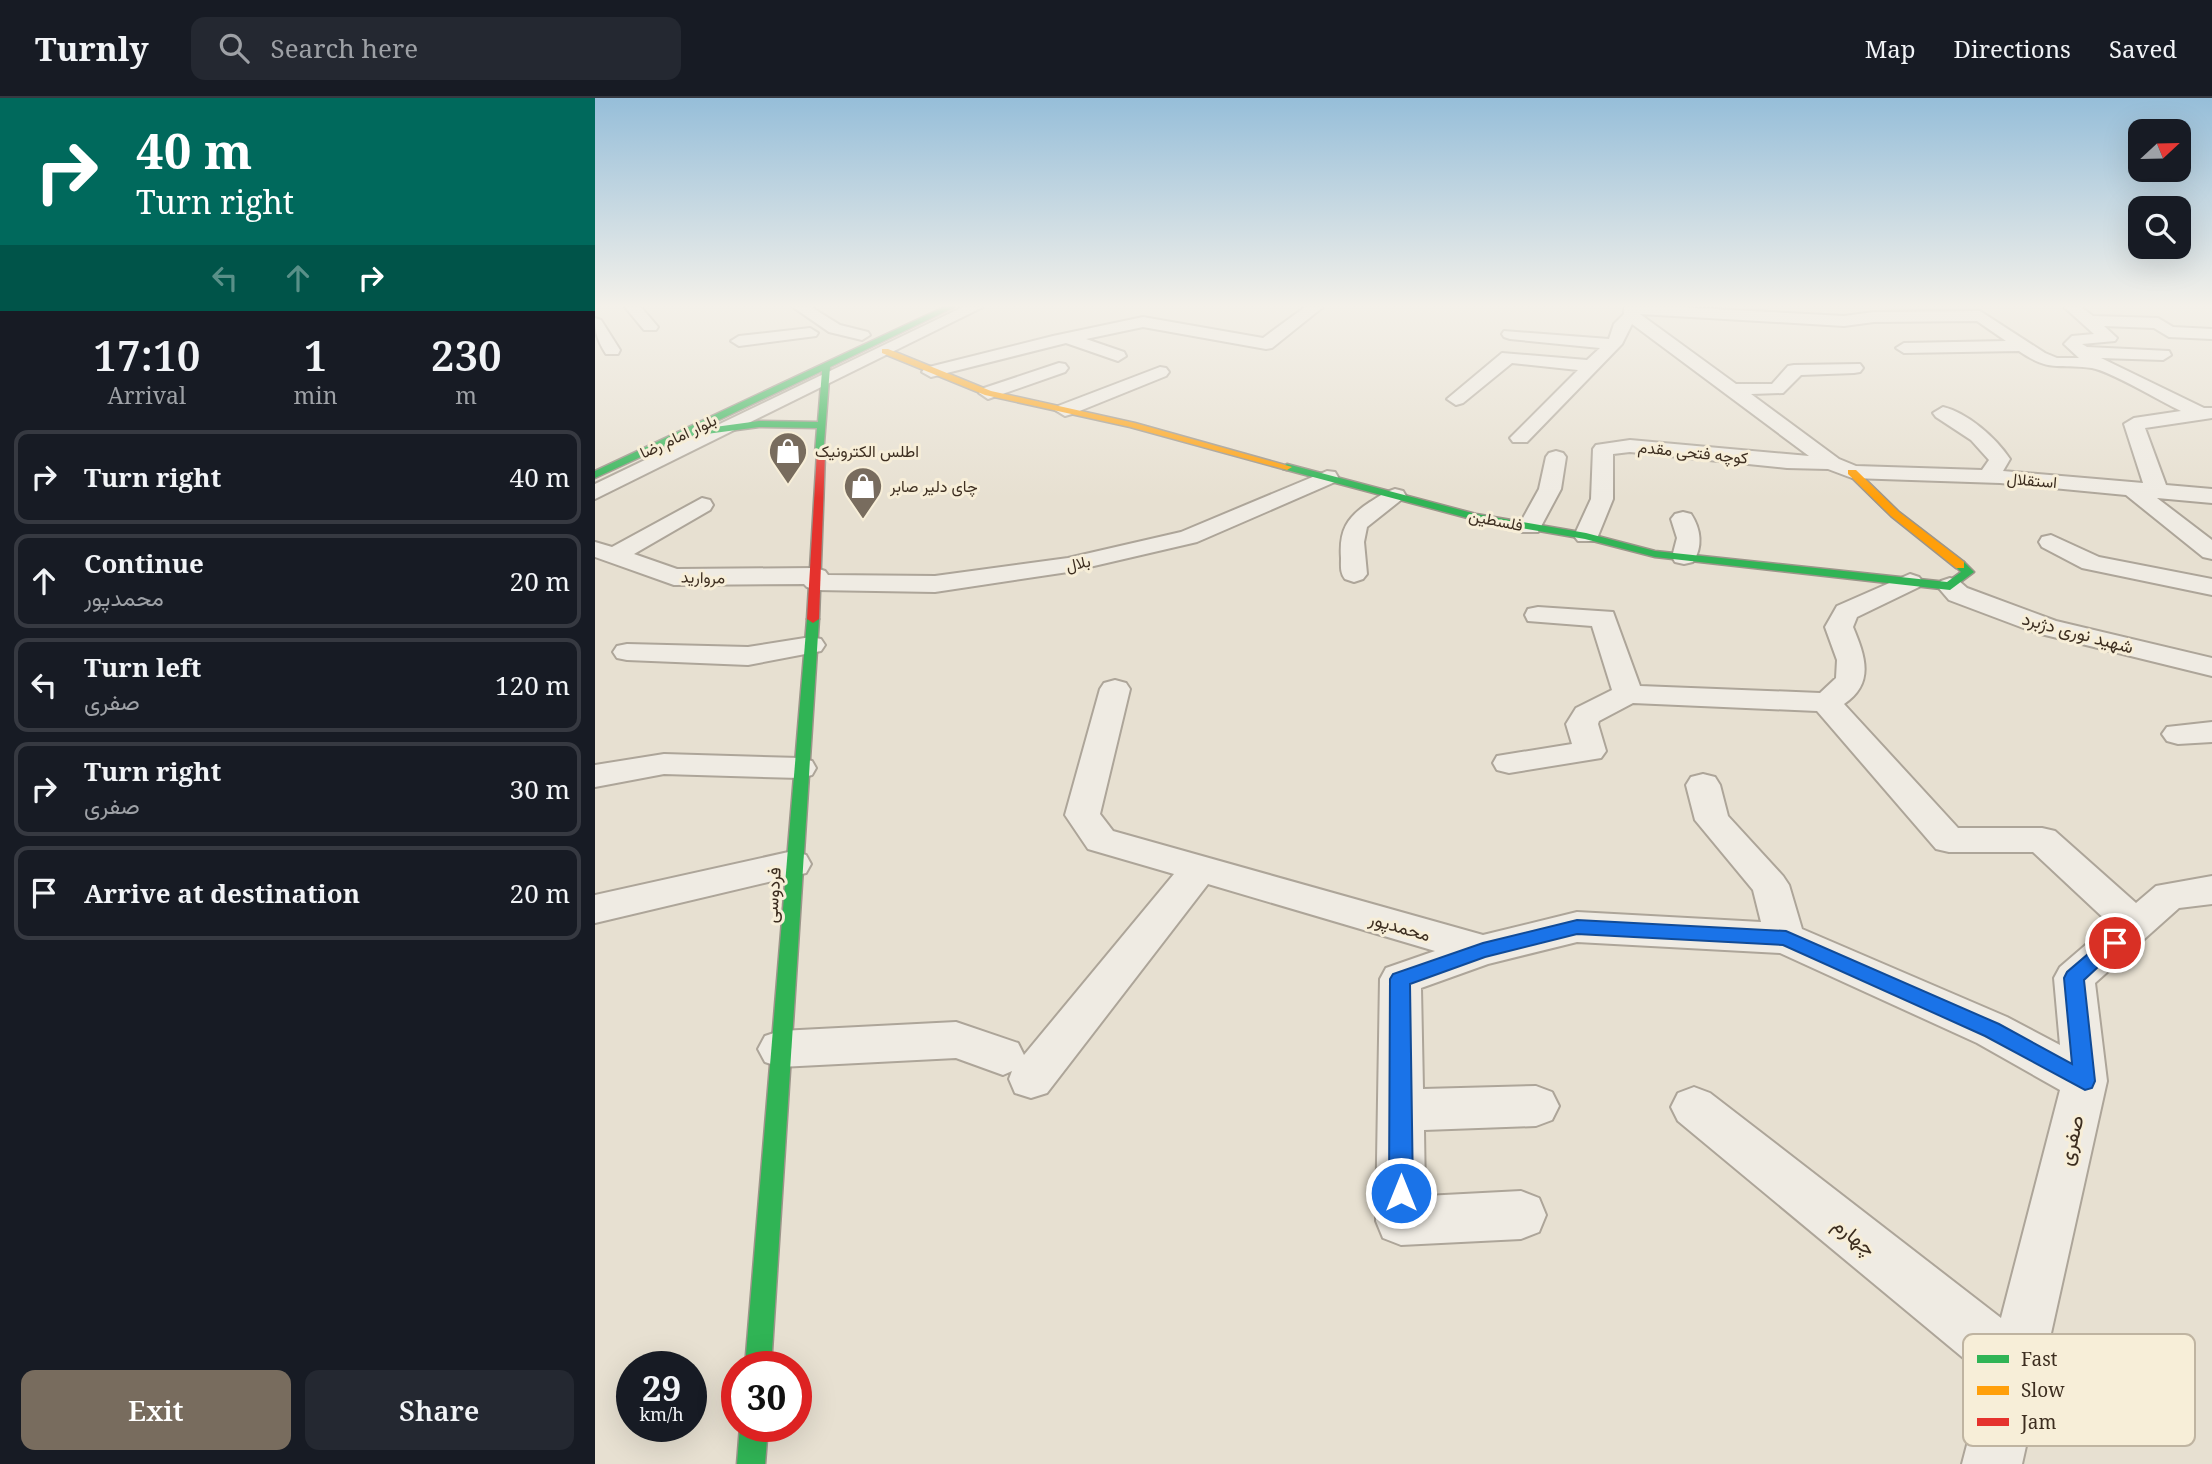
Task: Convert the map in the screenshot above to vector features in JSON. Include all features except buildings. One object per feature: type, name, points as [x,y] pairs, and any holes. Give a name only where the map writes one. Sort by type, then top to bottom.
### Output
[{"type":"main road","name":"بلوار امام رضا","points":[[595,458],[784,371]]},
{"type":"main road","name":"بلوار امام رضا","points":[[595,475],[830,371]]},
{"type":"main road","name":"فلسطین","points":[[931,372],[988,393],[1065,410],[1475,517],[1586,536],[1655,554],[1950,586]]},
{"type":"main road","name":"فردوسی","points":[[759,1351],[816,579],[821,425],[826,373]]},
{"type":"main road","points":[[683,434],[731,426],[786,423],[821,425]]},
{"type":"main road","points":[[1842,468],[1968,572],[1950,586]]},
{"type":"main road","points":[[751,1464],[753,1442]]},
{"type":"street","points":[[595,492],[731,426],[832,371]]},
{"type":"street","points":[[931,372],[936,371]]},
{"type":"street","points":[[988,393],[1051,371]]},
{"type":"street","points":[[1457,399],[1491,371]]},
{"type":"street","points":[[1520,438],[1587,371]]},
{"type":"street","points":[[1709,371],[1842,468]]},
{"type":"street","points":[[1733,389],[1777,389],[1791,377],[1791,371]]},
{"type":"street","points":[[2114,371],[2207,413]]},
{"type":"street","points":[[1065,410],[1160,372]]},
{"type":"street","points":[[1943,413],[1977,436],[2000,459],[1989,477]]},
{"type":"street","points":[[2157,491],[2134,424],[2207,413]]},
{"type":"street","name":"کوچه فتحی مقدم","points":[[1586,536],[1602,499],[1603,449],[1630,446],[1842,468]]},
{"type":"street","points":[[1530,527],[1550,488],[1556,457]]},
{"type":"street","name":"استقلال","points":[[1842,468],[1989,477],[2212,496]]},
{"type":"street","name":"بلال","points":[[816,579],[935,584],[1068,565],[1188,537],[1327,477]]},
{"type":"street","points":[[2133,489],[2212,552]]},
{"type":"street","points":[[1354,574],[1351,533],[1355,523],[1395,496]]},
{"type":"street","points":[[595,578],[611,556],[702,505]]},
{"type":"street","points":[[1683,519],[1689,538],[1684,557]]},
{"type":"street","points":[[2051,542],[2091,563],[2212,587]]},
{"type":"street","name":"مروارید","points":[[611,556],[674,577],[816,579]]},
{"type":"street","points":[[1509,763],[1590,751],[1582,724],[1587,715],[1628,694],[1826,702],[1844,692],[1854,675],[1852,658],[1839,626],[1846,612],[1910,582]]},
{"type":"street","name":"شهید نوری دژبرد","points":[[1950,586],[1958,594],[2047,627],[2212,667]]},
{"type":"street","points":[[1538,615],[1603,618],[1628,694]]},
{"type":"street","points":[[627,652],[748,656],[811,645]]},
{"type":"street","name":"محمدپور","points":[[1115,689],[1082,815],[1101,839],[1483,950],[1577,927],[1786,938],[1992,1030],[2085,1081]]},
{"type":"street","points":[[1826,702],[1949,840],[2042,840],[2136,925]]},
{"type":"street","points":[[2178,734],[2212,732]]},
{"type":"street","points":[[595,776],[664,765],[800,768]]},
{"type":"street","points":[[1703,785],[1712,820],[1770,885],[1786,938]]},
{"type":"street","points":[[595,909],[793,863]]},
{"type":"street","points":[[780,1049],[956,1040],[1017,1068],[1200,868]]},
{"type":"street","name":"صفری","points":[[2024,1334],[2085,1081],[2074,978],[2169,896],[2212,890]]},
{"type":"street","points":[[1483,950],[1400,979],[1401,1221],[1521,1215]]},
{"type":"street","points":[[1401,1110],[1535,1106]]},
{"type":"street","name":"چهارم","points":[[1694,1107],[1977,1334]]},
{"type":"street","name":"صفری","points":[[1992,1464],[1996,1446]]},
{"type":"traffic: fast","points":[[595,475],[815,371]]},
{"type":"traffic: fast","points":[[820,454],[826,371]]},
{"type":"traffic: fast","points":[[682,434],[759,424],[821,425]]},
{"type":"traffic: fast","points":[[1287,467],[1475,517],[1586,536],[1655,554],[1950,586],[1968,572],[1960,565]]},
{"type":"traffic: fast","points":[[759,1351],[813,619]]},
{"type":"traffic: fast","points":[[751,1464],[753,1442]]},
{"type":"traffic: slow","points":[[933,371],[988,393],[1132,425],[1287,467]]},
{"type":"traffic: slow","points":[[1852,472],[1895,514],[1960,565]]},
{"type":"traffic: jam","points":[[813,619],[820,454]]},
{"type":"place","name":"اطلس الکترونیک","points":[[788,485]]},
{"type":"place","name":"چای دلیر صابر","points":[[863,520]]},
{"type":"route","points":[[1401,1193],[1400,979],[1483,950],[1577,927],[1786,938],[1992,1030],[2085,1081],[2074,978],[2115,943]]}]
